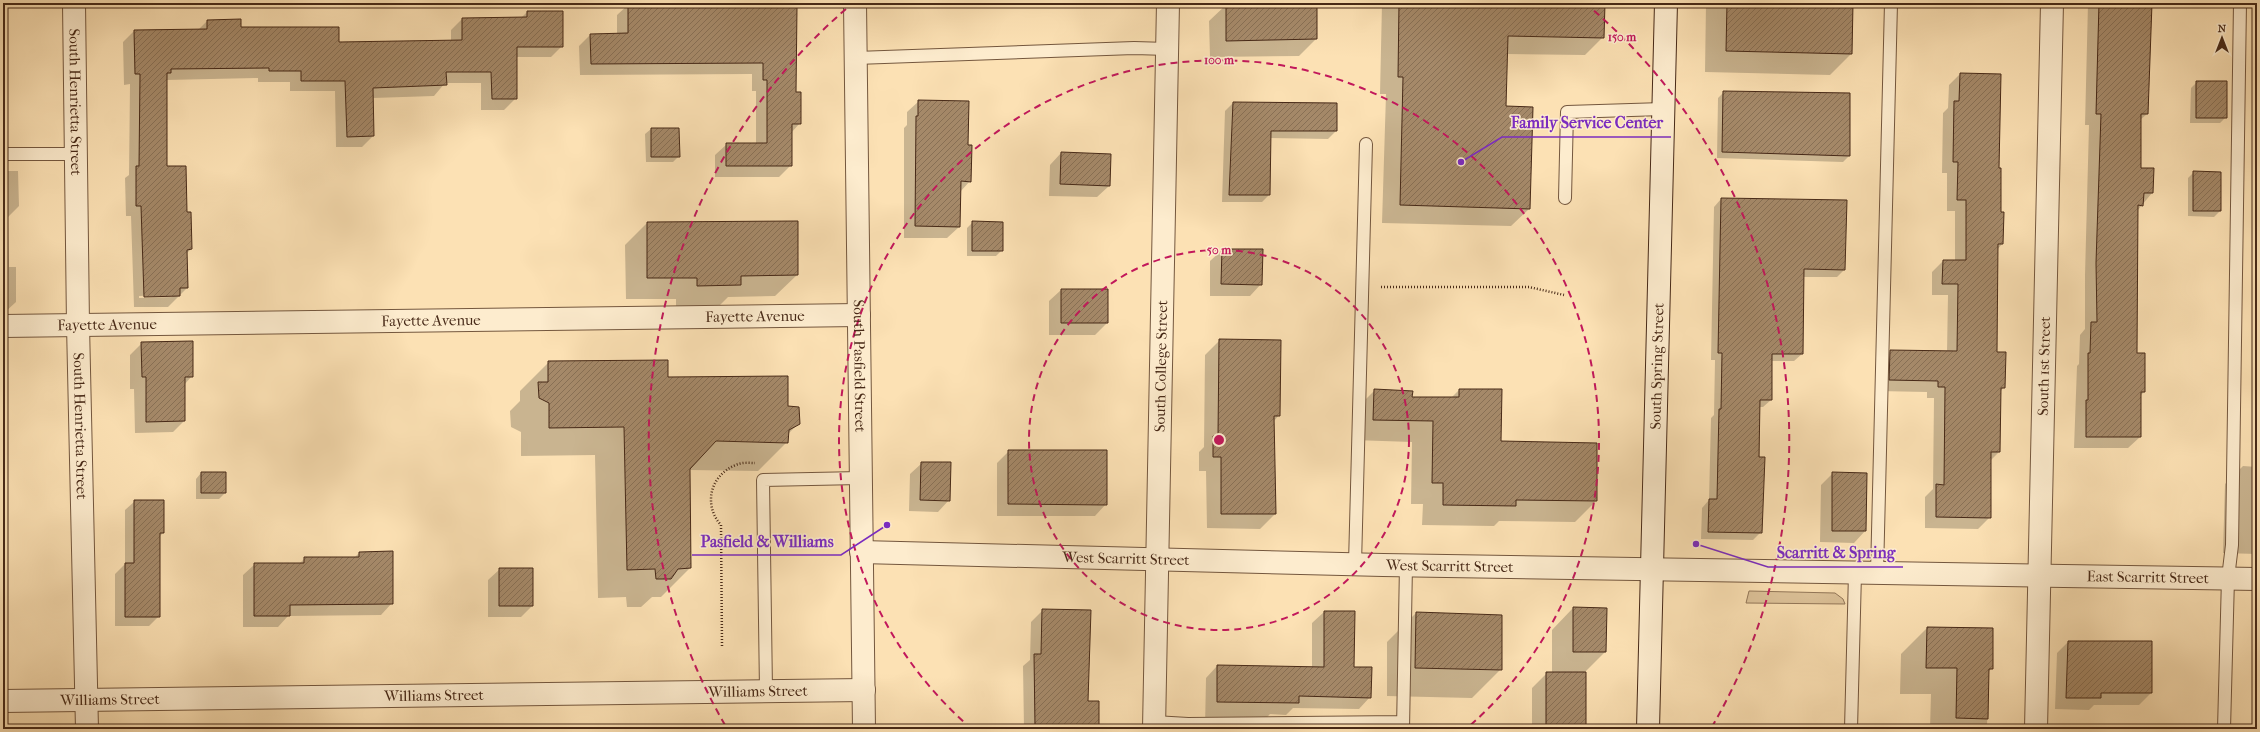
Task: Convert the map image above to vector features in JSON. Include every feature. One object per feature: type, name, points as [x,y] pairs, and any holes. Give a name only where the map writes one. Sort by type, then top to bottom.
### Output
[{"type":"street","name":"South Henrietta Street","points":[[74,3],[78,325],[86,729]]},
{"type":"street","name":"South Pasfield Street","points":[[855,3],[864,729]]},
{"type":"street","name":"South College Street","points":[[1154,726],[1168,3]]},
{"type":"street","name":"South Spring Street","points":[[1648,729],[1654,570],[1666,3]]},
{"type":"street","name":"South 1st Street","points":[[2036,729],[2038,575],[2052,3]]},
{"type":"street","name":"Fayette Avenue","points":[[3,326],[859,315]]},
{"type":"street","name":"West Scarritt Street","points":[[861,552],[1158,560],[1654,570],[2038,575]]},
{"type":"street","name":"East Scarritt Street","points":[[2038,575],[2257,579]]},
{"type":"street","name":"Williams Street","points":[[3,701],[766,690],[864,690]]},
{"type":"lane","points":[[1877,573],[1891,3]]},
{"type":"lane","points":[[2224,729],[2228,578],[2232,545],[2240,3]]},
{"type":"lane","points":[[856,58],[1134,48],[1168,49]]},
{"type":"lane","points":[[1565,198],[1567,112],[1663,109]]},
{"type":"lane","points":[[1355,564],[1366,144]]},
{"type":"lane","points":[[3,154],[76,154]]},
{"type":"lane","points":[[766,690],[763,480],[860,478]]},
{"type":"lane","points":[[1154,726],[1188,724],[1403,726],[1406,565]]},
{"type":"lane","points":[[1851,729],[1855,573]]},
{"type":"path","points":[[1362,287],[1529,287],[1564,295]]},
{"type":"path","points":[[722,646],[721,525],[712,511],[710,499],[712,490],[722,476],[735,465],[757,463]]},
{"type":"shaded area","points":[[1749,591],[1835,593],[1843,599],[1845,604],[1746,603]]},
{"type":"building","points":[[628,3],[787,3],[787,7],[797,7],[796,92],[801,92],[801,124],[792,124],[792,166],[726,166],[726,143],[767,143],[767,80],[763,80],[763,63],[591,64],[590,34],[628,33]]},
{"type":"building","points":[[1226,3],[1317,3],[1317,39],[1226,41]]},
{"type":"building","points":[[1399,3],[1605,3],[1604,38],[1508,36],[1506,106],[1533,107],[1530,209],[1400,205],[1403,77],[1398,77]]},
{"type":"building","points":[[1727,3],[1853,3],[1852,54],[1726,51]]},
{"type":"building","points":[[2099,3],[2152,3],[2148,114],[2141,114],[2141,168],[2154,168],[2153,193],[2144,193],[2143,206],[2138,205],[2137,353],[2145,353],[2145,392],[2141,392],[2141,437],[2086,437],[2088,353],[2090,353],[2091,322],[2097,322],[2096,263],[2101,114],[2096,114]]},
{"type":"building","points":[[527,11],[563,11],[563,47],[517,47],[517,99],[492,99],[491,72],[446,72],[447,85],[373,88],[374,136],[347,137],[345,81],[301,81],[301,71],[269,71],[269,68],[171,69],[171,73],[167,73],[167,166],[186,166],[187,212],[191,212],[192,249],[187,250],[188,288],[180,288],[180,296],[144,297],[141,206],[136,206],[136,166],[139,166],[140,74],[135,74],[134,30],[207,29],[207,20],[241,19],[241,27],[339,27],[339,42],[462,40],[462,18],[527,17]]},
{"type":"building","points":[[1960,73],[2001,74],[1999,168],[2001,168],[2001,212],[2004,212],[2003,244],[1998,244],[1997,352],[2006,352],[2005,388],[2001,388],[2000,452],[1991,452],[1991,518],[1936,517],[1936,484],[1944,485],[1945,387],[1938,387],[1938,381],[1889,380],[1890,350],[1957,351],[1958,284],[1942,284],[1943,260],[1966,260],[1966,200],[1957,200],[1958,162],[1953,162],[1954,101],[1959,101]]},
{"type":"building","points":[[2196,81],[2227,81],[2227,118],[2196,118]]},
{"type":"building","points":[[1723,91],[1850,93],[1850,156],[1722,152]]},
{"type":"building","points":[[918,100],[969,101],[968,145],[972,145],[971,182],[961,181],[960,227],[915,226],[916,116],[918,116]]},
{"type":"building","points":[[1233,102],[1337,103],[1337,131],[1271,131],[1270,195],[1229,195]]},
{"type":"building","points":[[651,128],[679,128],[680,157],[651,157]]},
{"type":"building","points":[[1061,152],[1111,154],[1110,186],[1060,184]]},
{"type":"building","points":[[2193,171],[2221,172],[2221,211],[2193,211]]},
{"type":"building","points":[[1721,198],[1847,200],[1845,270],[1804,269],[1803,354],[1772,354],[1772,400],[1760,400],[1759,457],[1765,457],[1762,533],[1708,532],[1709,499],[1717,499],[1719,409],[1721,409],[1722,353],[1718,353]]},
{"type":"building","points":[[798,221],[798,275],[741,276],[741,285],[697,286],[697,278],[647,278],[647,222]]},
{"type":"building","points":[[972,221],[1003,222],[1003,251],[972,251]]},
{"type":"building","points":[[1222,249],[1263,249],[1262,285],[1221,284]]},
{"type":"building","points":[[1061,289],[1108,289],[1108,323],[1061,323]]},
{"type":"building","points":[[1219,339],[1281,340],[1280,416],[1274,416],[1276,514],[1221,514],[1221,457],[1213,457],[1213,436],[1218,436]]},
{"type":"building","points":[[193,341],[193,377],[185,377],[185,421],[146,422],[146,377],[142,377],[141,342]]},
{"type":"building","points":[[668,360],[668,377],[788,376],[788,406],[799,407],[800,424],[789,430],[788,443],[716,441],[690,469],[691,568],[678,569],[671,579],[656,579],[655,569],[627,570],[624,427],[549,428],[549,403],[539,398],[538,382],[548,382],[548,361]]},
{"type":"building","points":[[1374,389],[1413,391],[1412,397],[1459,397],[1459,389],[1502,389],[1501,441],[1597,443],[1597,501],[1516,500],[1516,506],[1443,505],[1443,483],[1432,483],[1433,421],[1373,420]]},
{"type":"building","points":[[1008,450],[1107,450],[1107,505],[1008,504]]},
{"type":"building","points":[[921,462],[951,462],[950,501],[920,500]]},
{"type":"building","points":[[201,472],[226,472],[226,493],[201,493]]},
{"type":"building","points":[[1832,472],[1867,473],[1866,531],[1832,531]]},
{"type":"building","points":[[134,500],[164,500],[164,533],[160,533],[160,617],[125,617],[125,563],[134,563]]},
{"type":"building","points":[[393,551],[393,604],[290,605],[290,616],[254,616],[254,563],[304,563],[304,557],[359,557],[359,552]]},
{"type":"building","points":[[499,568],[533,568],[533,606],[499,606]]},
{"type":"building","points":[[1573,607],[1607,608],[1606,652],[1573,652]]},
{"type":"building","points":[[1042,609],[1091,610],[1088,701],[1099,701],[1099,728],[1035,727],[1034,654],[1041,654]]},
{"type":"building","points":[[1324,611],[1355,611],[1354,667],[1372,667],[1371,698],[1299,696],[1299,703],[1217,702],[1217,665],[1324,667]]},
{"type":"building","points":[[1416,612],[1502,615],[1502,670],[1415,668]]},
{"type":"building","points":[[1927,627],[1993,628],[1993,669],[1989,669],[1988,719],[1956,718],[1957,668],[1926,668]]},
{"type":"building","points":[[2068,641],[2152,641],[2152,693],[2101,693],[2101,698],[2066,698]]},
{"type":"building","points":[[1546,672],[1586,672],[1586,727],[1546,727]]},
{"type":"place","name":"Family Service Center","points":[[1461,162]]},
{"type":"place","name":"Pasfield & Williams","points":[[887,525]]},
{"type":"place","name":"Scarritt & Spring","points":[[1696,544]]}]
